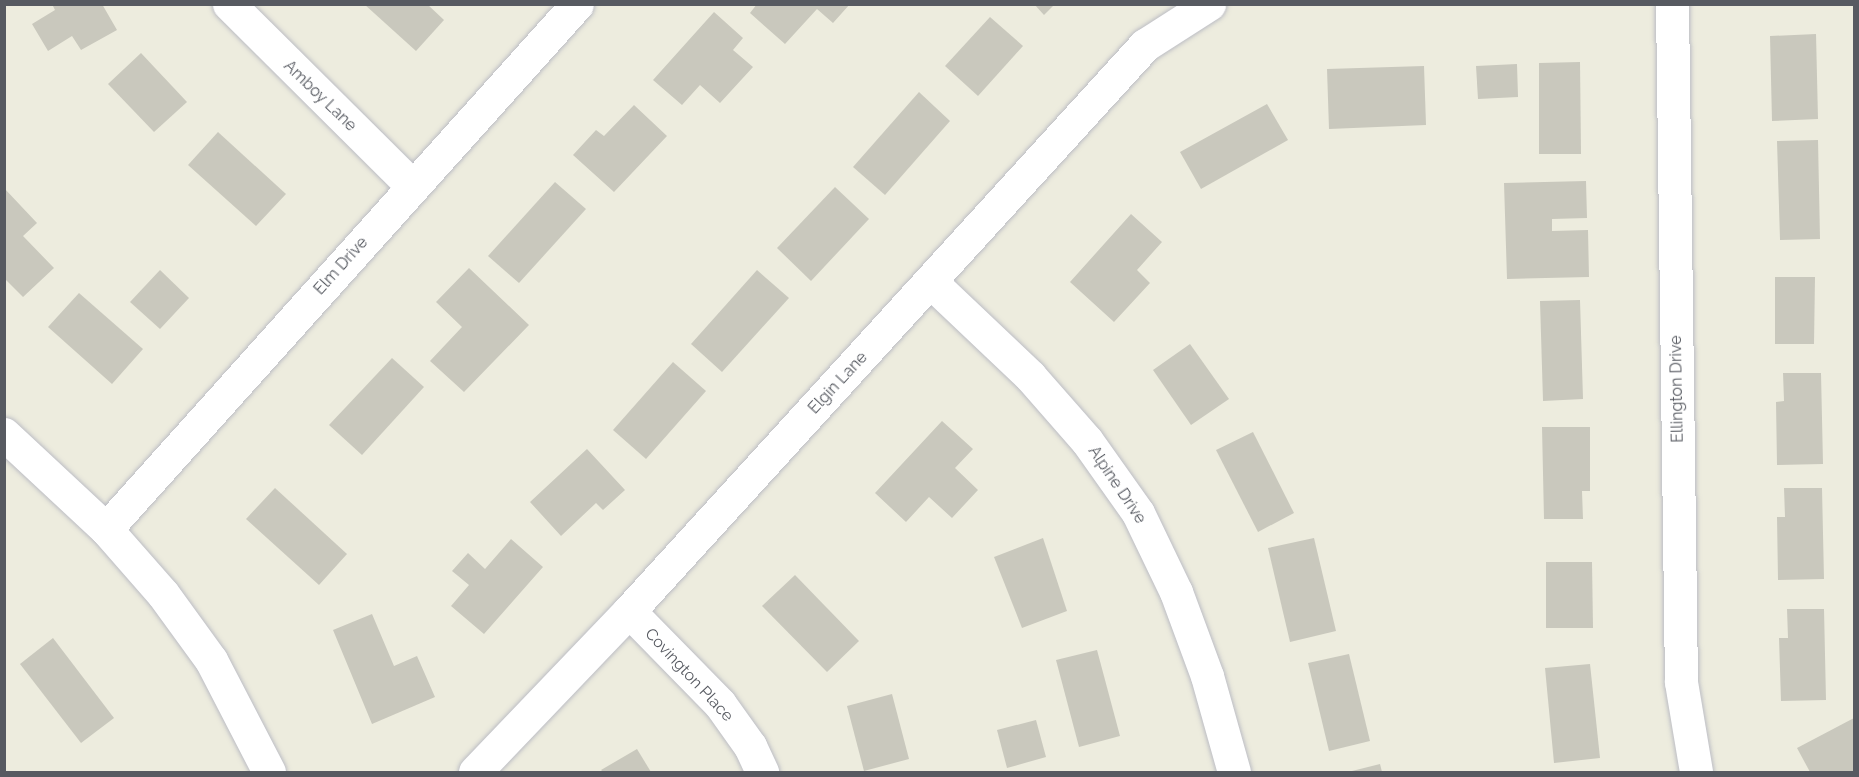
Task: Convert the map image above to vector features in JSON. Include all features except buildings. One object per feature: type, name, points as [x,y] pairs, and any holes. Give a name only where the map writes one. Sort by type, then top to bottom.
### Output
[{"type":"street","name":"Amboy Lane","points":[[229,4],[412,186]]},
{"type":"street","name":"Elm Drive","points":[[106,528],[577,4]]},
{"type":"street","name":"Elgin Lane","points":[[475,772],[494,758],[1145,45],[1209,4]]},
{"type":"street","name":"Ellington Drive","points":[[1672,4],[1681,682],[1696,772]]},
{"type":"street","name":"Alpine Drive","points":[[931,282],[1030,376],[1087,441],[1138,513],[1195,645],[1234,772]]},
{"type":"street","points":[[4,434],[106,528],[164,594],[211,660],[269,772]]},
{"type":"street","name":"Covington Place","points":[[629,611],[720,704],[750,746],[762,772]]}]
